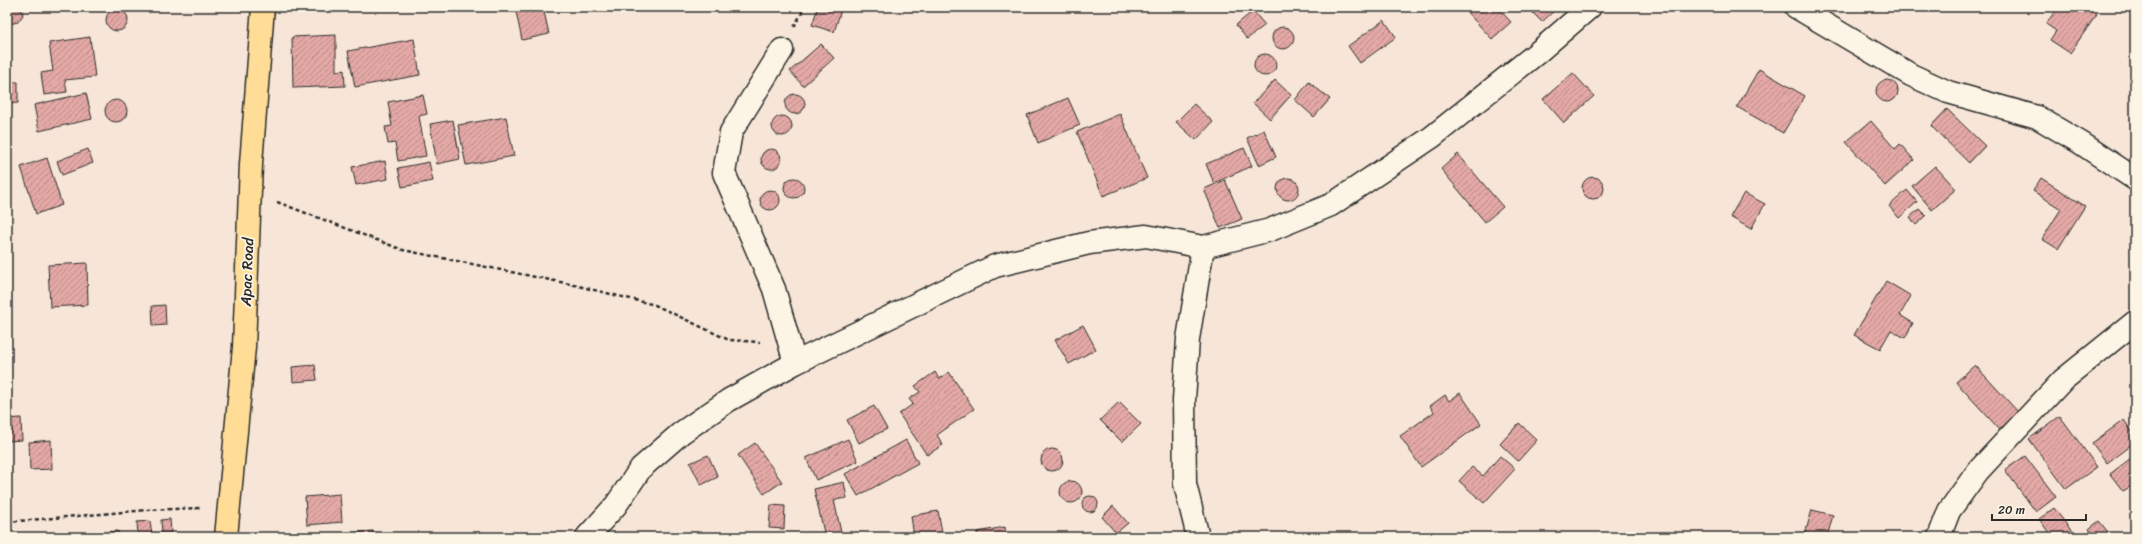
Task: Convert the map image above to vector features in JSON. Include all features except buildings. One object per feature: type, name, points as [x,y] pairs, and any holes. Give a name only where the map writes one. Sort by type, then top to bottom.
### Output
[{"type":"main road","name":"Apac Road","points":[[226,537],[244,346],[250,192],[263,7]]},
{"type":"street","points":[[587,537],[616,505],[641,468],[680,433],[729,400],[792,354],[995,266],[1089,242],[1146,236],[1203,246],[1270,230],[1330,205],[1432,137],[1537,53],[1590,7]]},
{"type":"street","points":[[1796,7],[1911,76],[1948,92],[2037,117],[2082,143],[2135,179]]},
{"type":"street","points":[[782,50],[731,132],[724,173],[774,289],[792,354]]},
{"type":"street","points":[[1198,537],[1185,484],[1184,400],[1188,339],[1203,246]]},
{"type":"street","points":[[1939,537],[1949,511],[1978,472],[2018,428],[2063,380],[2135,322]]},
{"type":"path","points":[[250,192],[403,250],[570,284],[655,305],[729,340],[792,354]]},
{"type":"path","points":[[7,522],[147,510],[228,506]]}]
